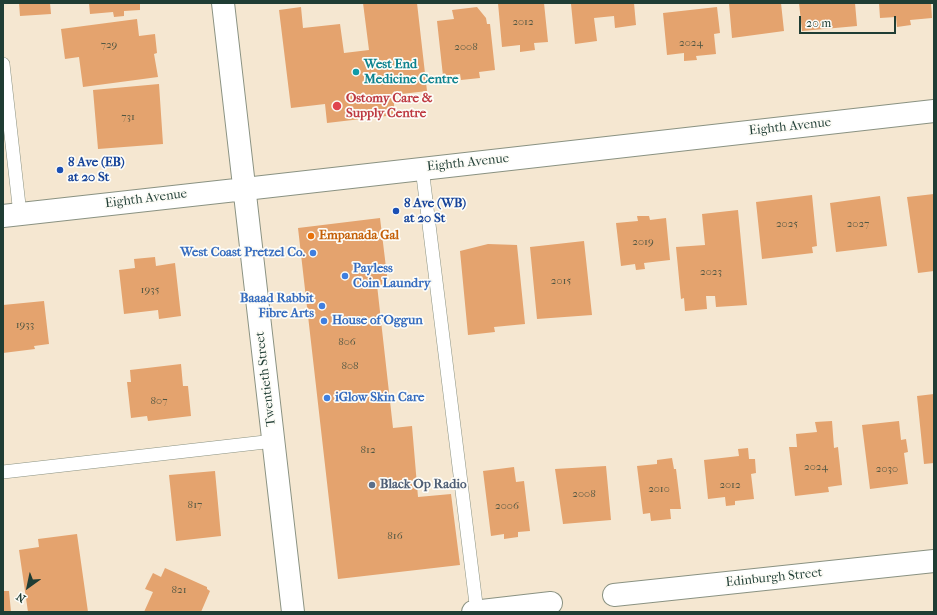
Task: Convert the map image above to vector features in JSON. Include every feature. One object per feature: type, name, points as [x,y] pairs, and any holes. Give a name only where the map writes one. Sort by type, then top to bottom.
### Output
[{"type":"street","name":"Twentieth Street","points":[[223,3],[293,612]]},
{"type":"street","name":"Eighth Avenue","points":[[11,215],[934,111]]},
{"type":"street","name":"Edinburgh Street","points":[[614,595],[934,561]]},
{"type":"street","points":[[473,612],[551,603]]},
{"type":"lane","points":[[3,64],[11,215]]},
{"type":"lane","points":[[422,168],[477,612]]},
{"type":"lane","points":[[3,472],[274,441]]},
{"type":"building","points":[[19,3],[50,3],[51,14],[20,16]]},
{"type":"building","points":[[89,3],[140,3],[140,10],[124,11],[124,16],[114,17],[113,12],[90,14]]},
{"type":"building","name":"West End Medicine Centre","points":[[363,3],[417,3],[427,91],[393,95],[395,115],[327,123],[325,104],[291,108],[279,10],[301,7],[303,28],[340,24],[344,53],[369,50]]},
{"type":"building","points":[[498,3],[544,3],[548,42],[534,43],[535,50],[520,52],[520,45],[502,47]]},
{"type":"building","points":[[634,3],[636,25],[615,28],[614,16],[594,18],[597,41],[575,44],[571,4]]},
{"type":"building","points":[[729,3],[781,3],[784,31],[732,38]]},
{"type":"building","points":[[799,3],[855,3],[857,26],[802,31]]},
{"type":"building","points":[[879,3],[931,3],[932,18],[910,20],[911,25],[897,27],[896,17],[880,18]]},
{"type":"building","points":[[477,7],[486,18],[487,24],[490,24],[495,70],[479,72],[480,78],[461,80],[460,74],[443,76],[437,21],[454,19],[452,10]]},
{"type":"building","points":[[717,7],[720,33],[714,34],[716,54],[696,56],[697,60],[684,61],[684,53],[667,55],[663,13]]},
{"type":"building","points":[[137,19],[139,36],[155,34],[157,53],[154,54],[158,77],[83,87],[79,57],[65,59],[61,29]]},
{"type":"building","points":[[159,84],[163,144],[98,149],[93,90]]},
{"type":"building","points":[[934,194],[934,271],[918,273],[907,197]]},
{"type":"building","points":[[812,195],[817,246],[812,247],[813,253],[762,259],[756,202]]},
{"type":"building","points":[[880,196],[887,246],[836,252],[830,203]]},
{"type":"building","points":[[738,210],[747,305],[716,307],[715,296],[706,296],[707,309],[685,311],[684,298],[681,299],[676,247],[705,245],[702,214]]},
{"type":"building","points":[[637,216],[649,216],[650,220],[666,218],[670,260],[644,263],[645,269],[636,270],[635,264],[621,266],[616,223],[638,221]]},
{"type":"building","points":[[380,218],[388,284],[377,285],[393,428],[412,426],[418,497],[451,494],[460,565],[338,579],[298,228]]},
{"type":"building","points":[[584,241],[592,315],[537,319],[530,247]]},
{"type":"building","points":[[488,244],[517,245],[525,324],[494,327],[495,332],[468,335],[460,251]]},
{"type":"building","points":[[155,257],[156,266],[175,263],[181,316],[159,319],[158,310],[124,314],[119,270],[135,268],[134,259]]},
{"type":"building","points":[[44,301],[49,344],[34,346],[35,349],[3,353],[3,305]]},
{"type":"building","points":[[181,364],[183,386],[188,386],[191,416],[148,421],[147,416],[131,418],[127,382],[131,382],[130,370]]},
{"type":"building","points":[[934,394],[934,463],[924,464],[917,396]]},
{"type":"building","points":[[832,421],[834,448],[838,447],[842,485],[828,487],[829,492],[795,496],[789,447],[797,447],[796,434],[817,432],[815,422]]},
{"type":"building","points":[[899,421],[901,440],[906,439],[908,452],[904,453],[908,484],[870,489],[862,425]]},
{"type":"building","points":[[748,448],[749,459],[755,459],[756,473],[751,474],[754,499],[735,501],[735,505],[726,506],[725,497],[708,499],[704,460],[739,456],[738,449]]},
{"type":"building","points":[[672,458],[674,469],[676,469],[681,509],[670,509],[671,519],[651,521],[650,513],[643,514],[637,466],[657,464],[657,460]]},
{"type":"building","points":[[606,466],[611,520],[563,524],[555,469]]},
{"type":"building","points":[[514,467],[516,482],[524,481],[530,531],[518,532],[518,537],[504,539],[504,534],[491,536],[483,471]]},
{"type":"building","points":[[215,471],[221,536],[176,541],[169,475]]},
{"type":"building","points":[[77,534],[88,612],[28,612],[19,550],[39,547],[38,539]]},
{"type":"building","points":[[165,568],[207,587],[210,591],[201,612],[144,612],[153,592],[145,589],[153,573],[161,577]]},
{"type":"building","points":[[3,591],[9,591],[11,612],[3,612]]},
{"type":"place","name":"West End Medicine Centre","points":[[356,72]]},
{"type":"place","name":"Ostomy Care & Supply Centre","points":[[337,106]]},
{"type":"place","name":"8 Ave (EB) at 20 St","points":[[60,170]]},
{"type":"place","name":"8 Ave (WB) at 20 St","points":[[396,211]]},
{"type":"place","name":"Empanada Gal","points":[[311,236]]},
{"type":"place","name":"West Coast Pretzel Co.","points":[[313,253]]},
{"type":"place","name":"Payless Coin Laundry","points":[[345,276]]},
{"type":"place","name":"Baaad Rabbit Fibre Arts","points":[[322,306]]},
{"type":"place","name":"House of Oggun","points":[[324,321]]},
{"type":"place","name":"iGlow Skin Care","points":[[327,398]]},
{"type":"place","name":"Black Op Radio","points":[[372,485]]}]
